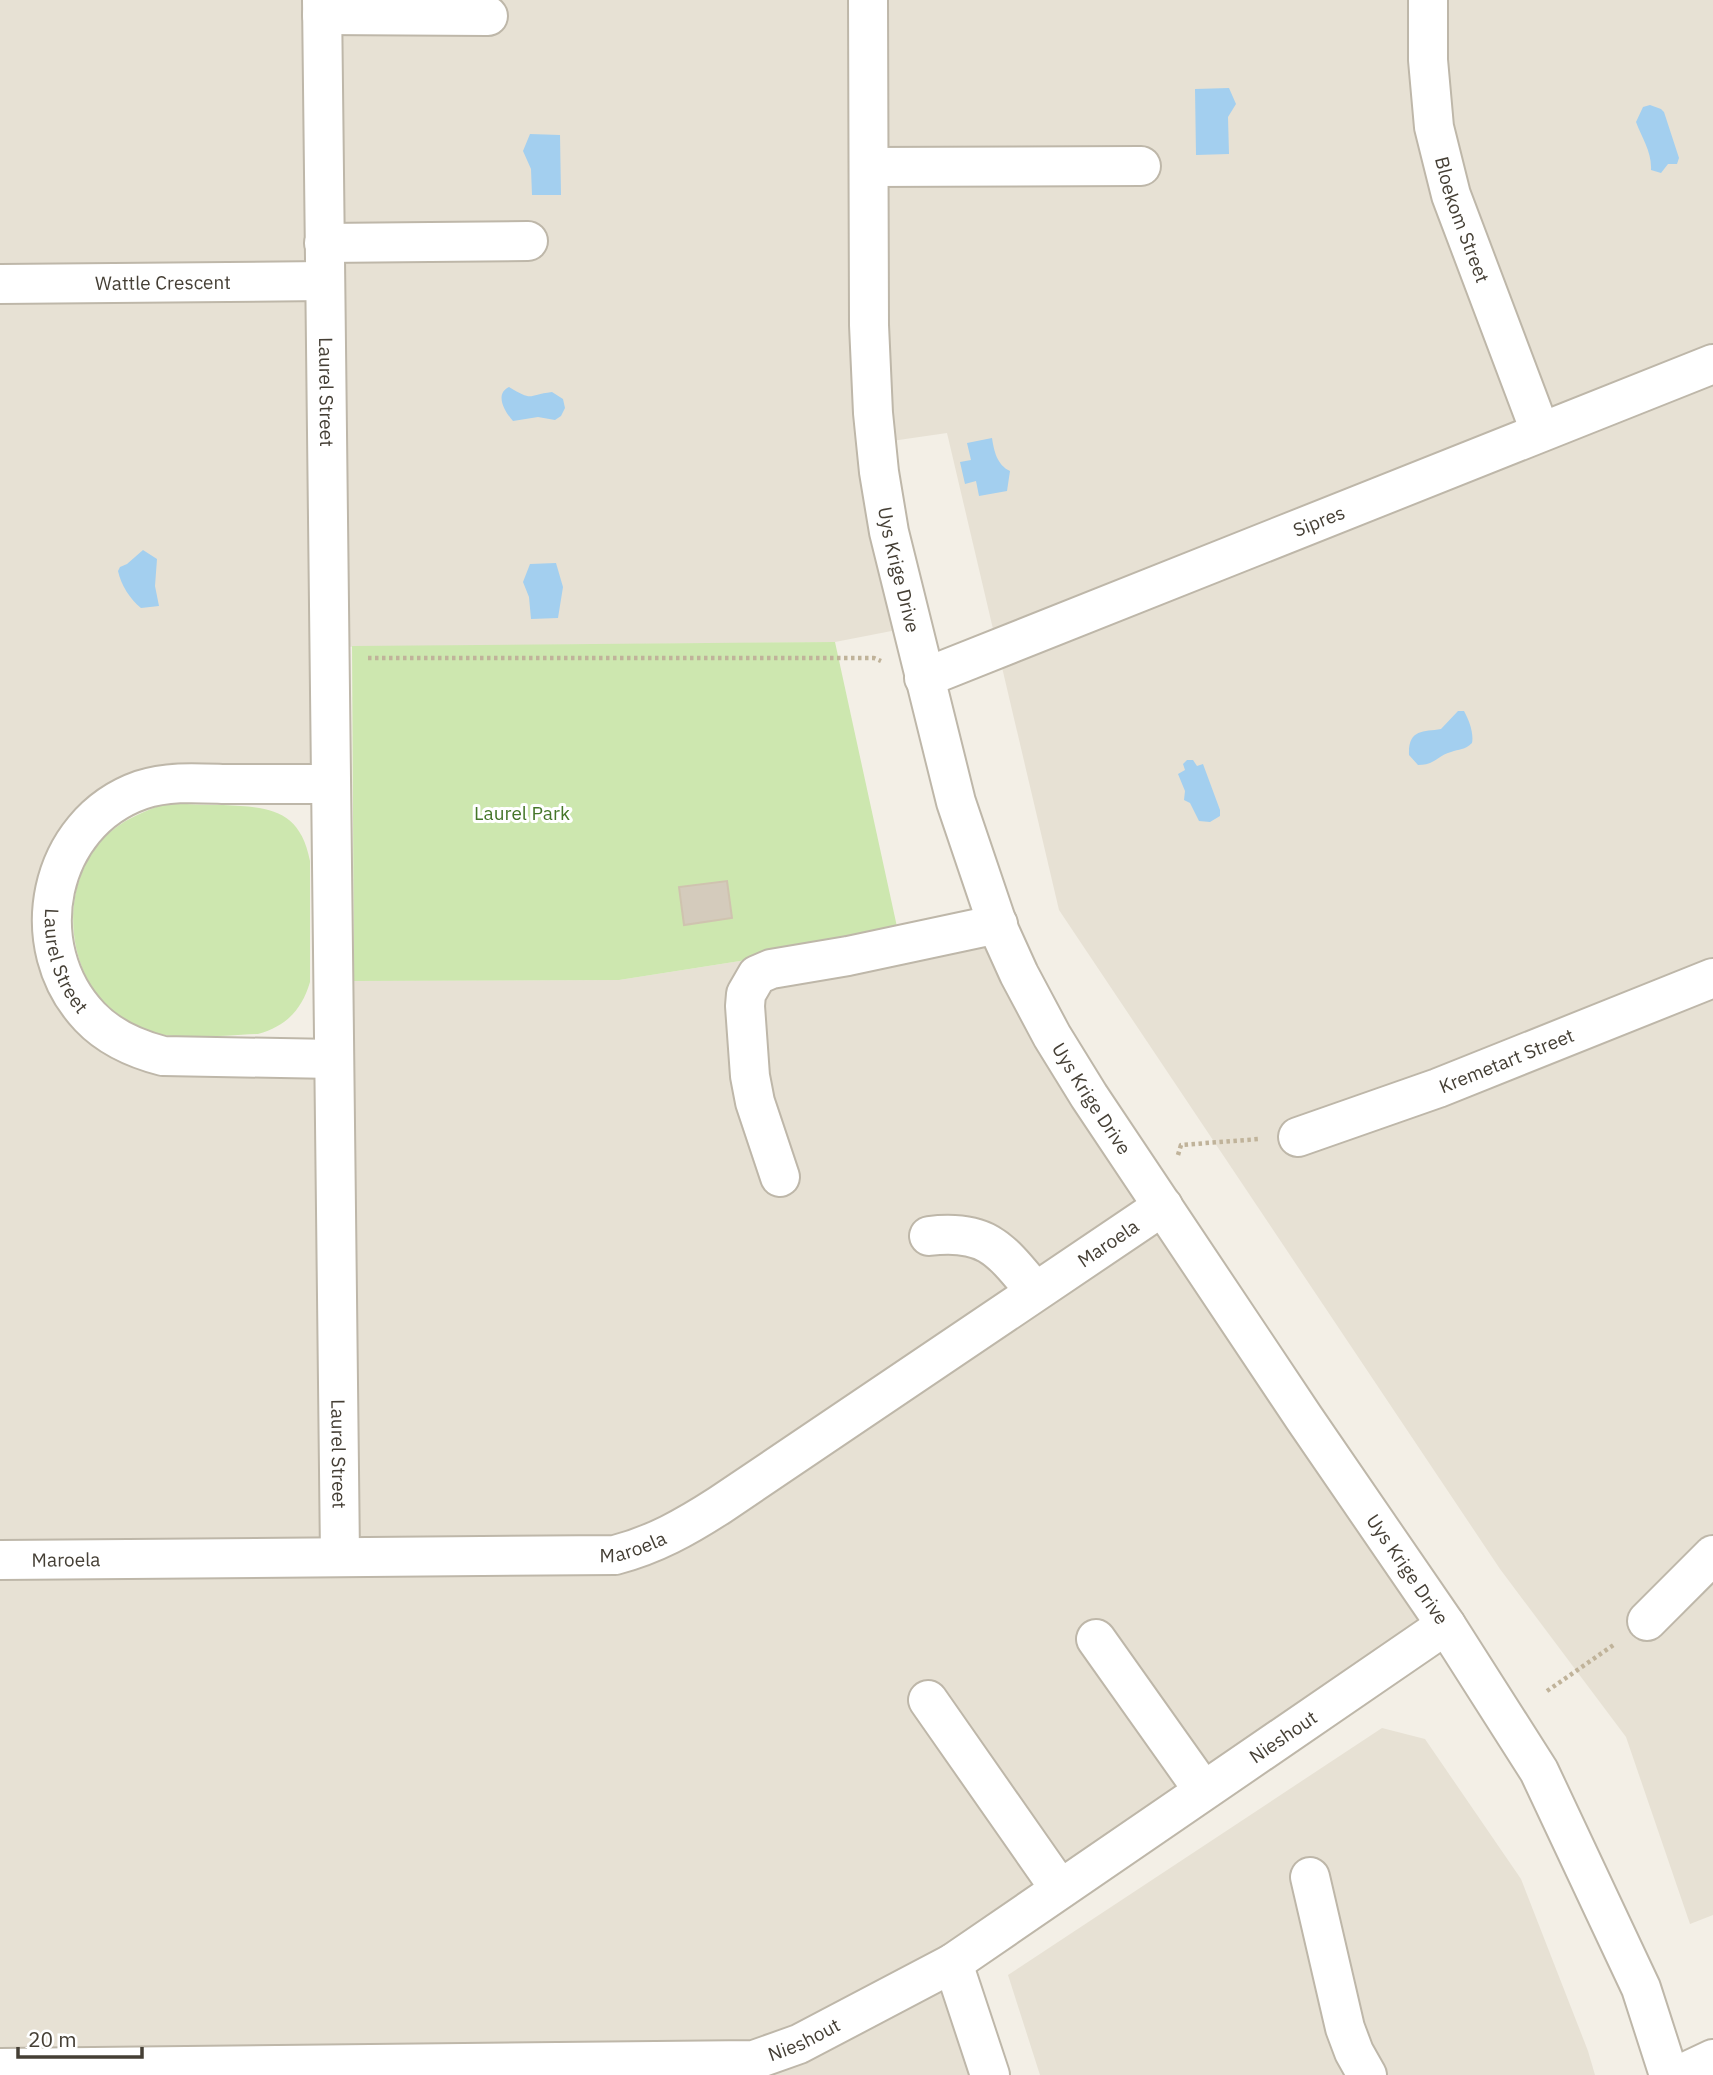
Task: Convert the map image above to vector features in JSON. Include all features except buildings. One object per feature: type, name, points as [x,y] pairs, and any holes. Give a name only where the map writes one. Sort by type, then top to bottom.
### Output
[{"type":"street","name":"Uys Krige Drive","points":[[868,0],[869,325],[874,423],[889,532],[956,802],[998,924],[1018,974],[1052,1036],[1304,1418],[1447,1625],[1539,1771],[1641,1988],[1669,2075]]},
{"type":"street","name":"Bloekom Street","points":[[1428,0],[1428,60],[1434,127],[1451,195],[1540,431]]},
{"type":"street","points":[[322,8],[488,16]]},
{"type":"street","name":"Laurel Street","points":[[322,8],[340,1556]]},
{"type":"street","points":[[869,167],[1141,166]]},
{"type":"street","points":[[324,243],[528,241]]},
{"type":"street","name":"Wattle Crescent","points":[[0,284],[325,281]]},
{"type":"street","name":"Sipres","points":[[924,678],[1713,364]]},
{"type":"street","name":"Laurel Street","points":[[331,784],[167,783],[140,790],[116,802],[94,819],[76,840],[62,863],[53,890],[50,917],[53,945],[60,971],[73,996],[90,1018],[136,1049],[163,1056],[334,1059]]},
{"type":"street","points":[[780,1177],[755,1102],[750,1076],[745,1006],[746,994],[757,975],[771,969],[848,956],[998,924]]},
{"type":"street","name":"Kremetart Street","points":[[1298,1137],[1438,1088],[1713,978]]},
{"type":"street","name":"Maroela","points":[[0,1560],[615,1555],[643,1548],[720,1505],[1163,1206]]},
{"type":"street","points":[[929,1236],[957,1234],[992,1244],[1008,1258],[1035,1291]]},
{"type":"street","points":[[1647,1621],[1713,1555]]},
{"type":"street","name":"Nieshout","points":[[0,2068],[622,2068],[799,2060],[953,1963],[1447,1625]]},
{"type":"street","points":[[1096,1639],[1203,1790]]},
{"type":"street","points":[[928,1700],[1060,1889]]},
{"type":"street","points":[[1310,1877],[1345,2028],[1367,2075]]},
{"type":"street","points":[[953,1963],[990,2075]]},
{"type":"street","points":[[1679,2075],[1713,2059]]},
{"type":"path","points":[[329,658],[874,658],[924,678]]},
{"type":"path","points":[[1163,1206],[1181,1145],[1298,1137]]},
{"type":"path","points":[[1547,1691],[1647,1621]]},
{"type":"shaded area","points":[[0,0],[1713,0],[1713,1915],[1690,1924],[1626,1737],[1500,1569],[1059,910],[947,433],[871,444],[907,628],[835,642],[330,647],[333,786],[168,789],[97,822],[55,944],[114,1033],[338,1055],[336,981],[619,980],[990,922],[1446,1631],[958,1964],[994,2075],[0,2075]]},
{"type":"shaded area","points":[[1382,1728],[1425,1739],[1521,1879],[1595,2075],[1040,2075],[1008,1975]]},
{"type":"green space","name":"Laurel Park","points":[[835,642],[899,936],[619,980],[354,981],[352,646]]},
{"type":"green space","points":[[168,803],[268,810],[290,821],[305,844],[310,861],[310,982],[303,1000],[292,1015],[268,1031],[258,1034],[196,1037],[149,1032],[113,1012],[95,991],[82,967],[75,941],[73,914],[77,887],[87,861],[103,839],[117,826]]},
{"type":"water","points":[[1229,88],[1236,104],[1228,117],[1229,154],[1196,155],[1195,89]]},
{"type":"water","points":[[1650,105],[1664,112],[1679,158],[1677,164],[1668,164],[1661,173],[1651,170],[1648,151],[1636,122],[1643,107]]},
{"type":"water","points":[[530,134],[560,135],[561,195],[532,195],[531,169],[523,151]]},
{"type":"water","points":[[509,387],[527,396],[552,392],[563,399],[565,408],[555,420],[538,417],[513,421],[504,408],[502,398],[502,394]]},
{"type":"water","points":[[992,438],[999,461],[1010,471],[1007,491],[979,496],[976,481],[965,484],[960,462],[971,460],[967,443]]},
{"type":"water","points":[[143,550],[157,559],[155,586],[159,606],[141,608],[119,576],[120,567]]},
{"type":"water","points":[[556,563],[563,587],[558,618],[531,619],[529,597],[523,582],[530,564]]},
{"type":"water","points":[[1458,711],[1464,711],[1468,718],[1472,743],[1428,764],[1418,765],[1409,755],[1411,740],[1418,733],[1441,729]]},
{"type":"water","points":[[1187,760],[1193,760],[1197,766],[1203,764],[1220,810],[1220,816],[1210,822],[1199,821],[1190,803],[1184,800],[1185,791],[1178,774],[1185,770],[1183,764]]}]
